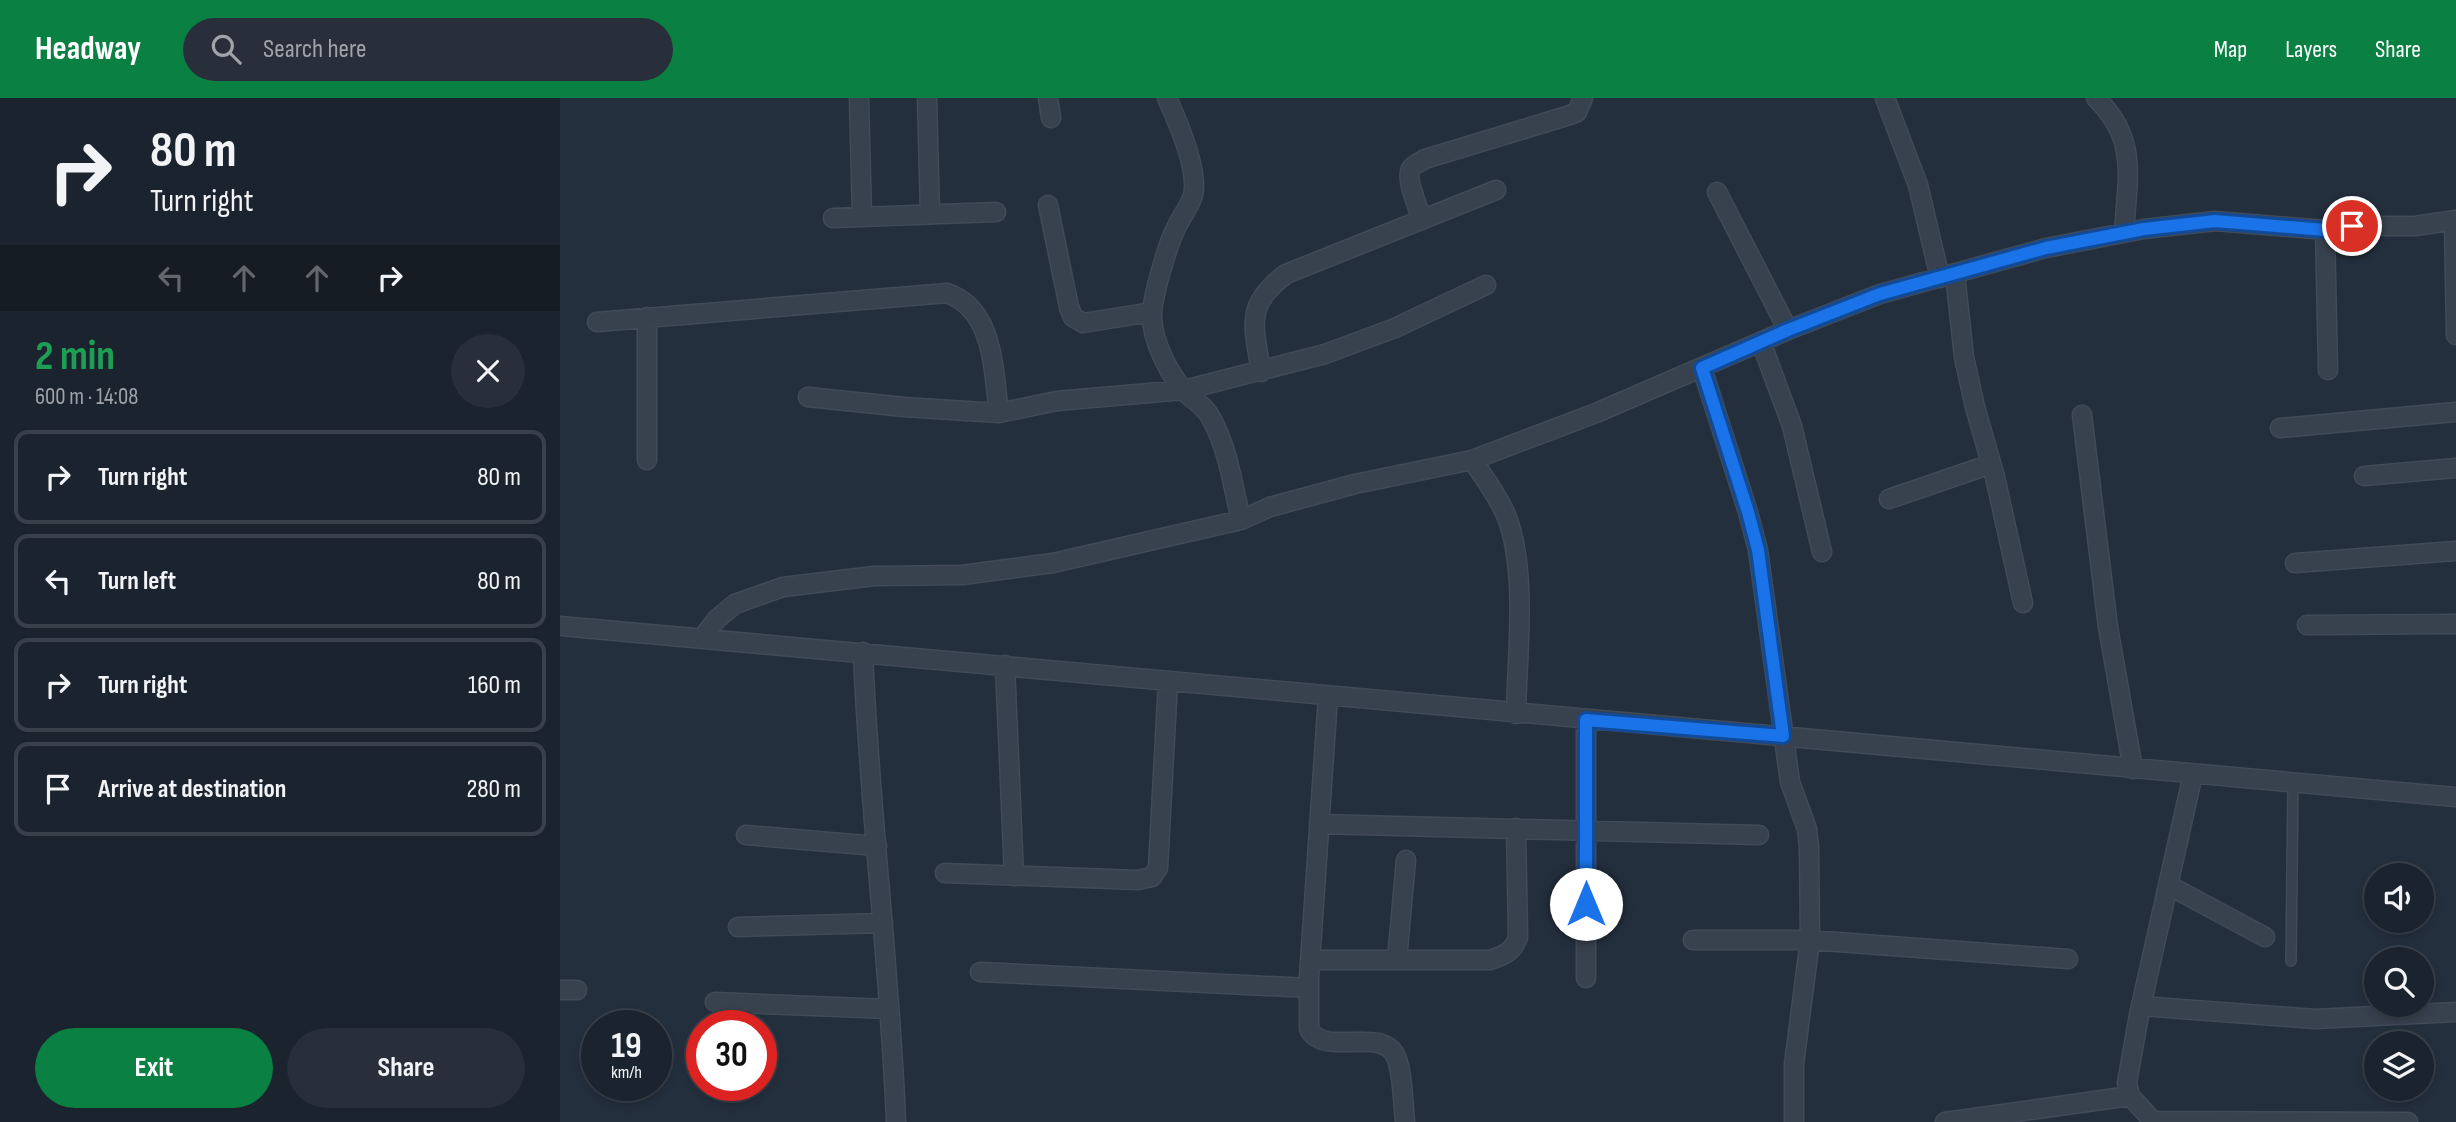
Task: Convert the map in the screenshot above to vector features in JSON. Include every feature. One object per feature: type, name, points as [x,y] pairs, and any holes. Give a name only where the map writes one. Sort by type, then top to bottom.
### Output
[{"type":"street","points":[[859,98],[862,217]]},
{"type":"street","points":[[927,98],[930,214]]},
{"type":"street","points":[[1048,98],[1051,118]]},
{"type":"street","points":[[1167,98],[1194,182],[1193,196],[1167,248],[1152,312],[1154,335],[1184,390],[1210,415],[1225,453],[1241,520]]},
{"type":"street","points":[[1422,220],[1409,179],[1410,171],[1416,165],[1426,159],[1570,115],[1577,112],[1583,98]]},
{"type":"street","points":[[1885,98],[1918,185],[1947,276],[1975,407],[1992,464],[2023,603]]},
{"type":"street","points":[[2096,98],[2118,124],[2127,148],[2124,233]]},
{"type":"street","points":[[1261,372],[1254,314],[1261,297],[1286,274],[1496,190]]},
{"type":"street","points":[[1717,192],[1788,330]]},
{"type":"street","points":[[1048,205],[1073,317],[1083,323],[1152,312]]},
{"type":"street","points":[[833,218],[996,212]]},
{"type":"street","points":[[702,638],[717,619],[735,604],[783,587],[874,576],[962,575],[1053,563],[1241,520],[1270,507],[1354,484],[1472,460],[1596,413],[1788,330],[1880,294],[2046,248],[2124,233],[2215,221],[2325,230],[2352,226],[2415,226],[2455,220],[2456,335]]},
{"type":"street","points":[[2325,230],[2329,370]]},
{"type":"street","points":[[808,397],[999,413],[1056,401],[1184,390],[1325,354],[1395,328],[1486,285]]},
{"type":"street","points":[[597,322],[947,293],[954,295],[983,322],[999,413]]},
{"type":"street","points":[[647,317],[647,460]]},
{"type":"street","points":[[1761,342],[1792,426],[1822,552]]},
{"type":"street","points":[[1702,368],[1758,550],[1790,782],[1807,830],[1810,847],[1810,940],[1794,1064],[1794,1122]]},
{"type":"street","points":[[2280,428],[2456,412]]},
{"type":"street","points":[[2082,415],[2108,627],[2133,769]]},
{"type":"street","points":[[1472,460],[1491,486],[1507,517],[1517,568],[1519,614],[1516,714]]},
{"type":"street","points":[[1889,499],[1992,464]]},
{"type":"street","points":[[2364,477],[2456,468]]},
{"type":"street","points":[[2295,563],[2456,551]]},
{"type":"street","points":[[2307,625],[2456,624]]},
{"type":"street","points":[[560,626],[2456,797]]},
{"type":"street","points":[[863,652],[867,741],[883,923],[896,1122]]},
{"type":"street","points":[[1005,665],[1014,876]]},
{"type":"street","points":[[945,873],[1146,880],[1156,873],[1168,681]]},
{"type":"street","points":[[1328,696],[1308,1018],[1312,1036],[1322,1041],[1376,1043],[1391,1050],[1398,1067],[1405,1122]]},
{"type":"street","points":[[1586,720],[1586,978]]},
{"type":"street","points":[[2193,774],[2141,1006],[2127,1083],[2130,1096],[2153,1121],[2408,1122]]},
{"type":"street","points":[[1319,824],[1759,835]]},
{"type":"street","points":[[1311,960],[1490,960],[1509,953],[1518,937],[1517,828]]},
{"type":"street","points":[[746,835],[877,846]]},
{"type":"street","points":[[1397,960],[1406,860]]},
{"type":"street","points":[[2168,885],[2265,937]]},
{"type":"street","points":[[738,927],[883,923]]},
{"type":"street","points":[[1693,940],[1810,940],[2068,959]]},
{"type":"street","points":[[980,972],[1309,989]]},
{"type":"street","points":[[715,1002],[888,1009]]},
{"type":"street","points":[[2141,1006],[2315,1019],[2456,1012]]},
{"type":"street","points":[[1945,1122],[2130,1096]]},
{"type":"lane","points":[[2291,961],[2293,783]]},
{"type":"route","points":[[1586,904],[1586,720],[1783,736],[1758,550],[1702,368],[1880,294],[2046,248],[2144,229],[2215,221],[2325,230],[2352,226]]}]
